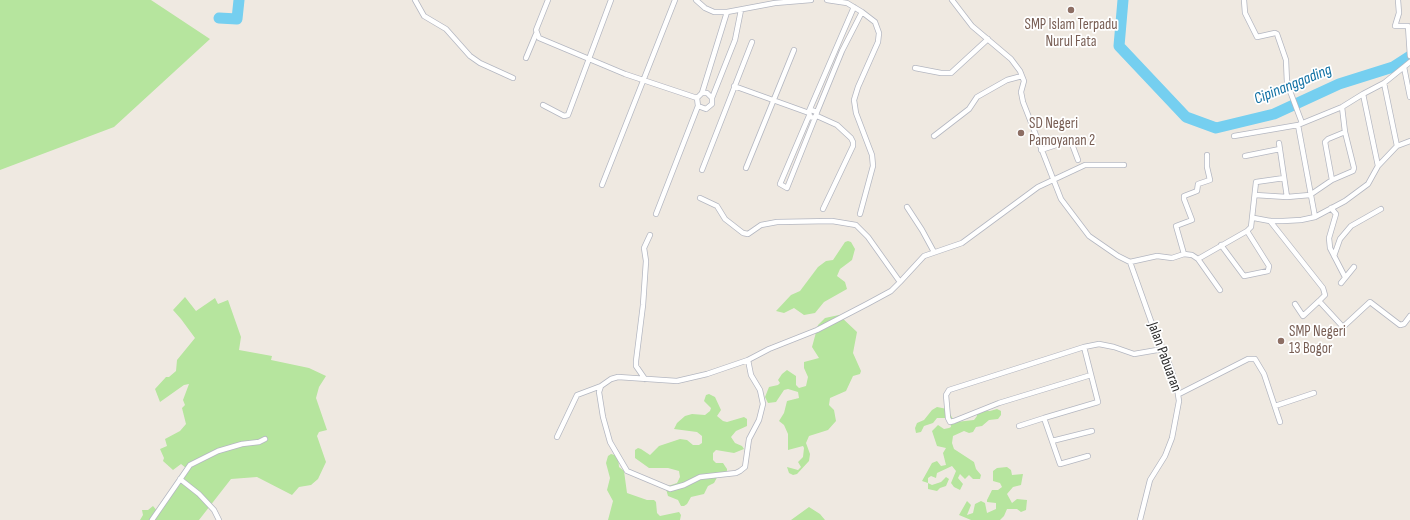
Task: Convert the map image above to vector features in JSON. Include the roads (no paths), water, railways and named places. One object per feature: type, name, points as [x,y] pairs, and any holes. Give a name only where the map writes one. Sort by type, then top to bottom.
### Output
[{"type":"street","points":[[415,0],[424,16],[446,29],[470,56],[480,63],[513,78]]},
{"type":"street","points":[[526,58],[548,0]]},
{"type":"street","points":[[543,106],[564,116],[568,115],[590,60],[611,0]]},
{"type":"street","points":[[602,185],[675,0]]},
{"type":"street","points":[[696,0],[705,8],[714,12],[727,12],[775,3],[811,0]]},
{"type":"street","points":[[827,0],[836,0],[862,12],[875,22],[879,33],[878,42],[858,87],[854,100],[856,113],[872,155],[873,166],[860,214]]},
{"type":"street","points":[[952,0],[972,26],[1012,60],[1022,76],[1023,102],[1053,180],[1065,206],[1089,236],[1104,248],[1130,262],[1157,256],[1172,258],[1184,254],[1195,257],[1220,290]]},
{"type":"street","points":[[1244,0],[1245,13],[1257,37],[1259,38],[1274,32],[1277,34],[1284,55],[1287,83],[1296,106],[1300,124],[1310,195],[1315,217]]},
{"type":"street","points":[[1398,0],[1399,13],[1396,26],[1408,26],[1410,55]]},
{"type":"street","points":[[854,7],[843,30],[780,184],[787,188],[796,160],[837,63],[862,12]]},
{"type":"street","points":[[698,106],[703,109],[709,108],[712,104],[712,98],[735,40],[741,10]]},
{"type":"street","points":[[697,98],[702,93],[727,12]]},
{"type":"street","points":[[843,30],[851,33]]},
{"type":"street","points":[[536,34],[539,38],[590,60],[643,81],[697,98]]},
{"type":"street","points":[[915,68],[941,74],[951,73],[988,40]]},
{"type":"street","points":[[702,170],[752,42]]},
{"type":"street","points":[[746,168],[772,100],[794,50]]},
{"type":"street","points":[[831,60],[837,63]]},
{"type":"street","points":[[1234,136],[1300,124],[1342,108],[1363,94],[1384,83],[1410,62]]},
{"type":"street","points":[[1404,67],[1410,98]]},
{"type":"street","points":[[934,136],[969,109],[977,97],[1007,80],[1022,76]]},
{"type":"street","points":[[823,80],[830,82]]},
{"type":"street","points":[[1384,83],[1397,146]]},
{"type":"street","points":[[734,86],[816,115],[837,125],[851,138],[853,142],[850,151],[824,209]]},
{"type":"street","points":[[702,93],[707,93],[712,98]]},
{"type":"street","points":[[1363,94],[1378,166]]},
{"type":"street","points":[[656,214],[698,106],[697,98]]},
{"type":"street","points":[[1255,195],[1287,198],[1310,195],[1332,180],[1352,172],[1354,169],[1345,132],[1342,108]]},
{"type":"street","points":[[810,113],[816,115]]},
{"type":"street","points":[[1332,180],[1325,142],[1328,139],[1345,132]]},
{"type":"street","points":[[798,140],[804,143]]},
{"type":"street","points":[[1253,222],[1301,220],[1315,217],[1368,184],[1378,166],[1397,146],[1410,140]]},
{"type":"street","points":[[1042,150],[1068,141],[1072,144],[1078,160]]},
{"type":"street","points":[[1279,143],[1287,198]]},
{"type":"street","points":[[1245,156],[1280,149]]},
{"type":"street","points":[[1184,254],[1176,226],[1192,220],[1184,196],[1197,192],[1198,184],[1210,180],[1207,167],[1207,155]]},
{"type":"street","points":[[790,158],[796,160]]},
{"type":"street","points":[[557,437],[577,394],[601,386],[611,379],[618,377],[677,381],[707,374],[748,360],[860,308],[891,291],[924,256],[962,243],[1020,198],[1053,180],[1085,164],[1124,164]]},
{"type":"street","points":[[1195,257],[1247,231],[1253,222],[1255,195],[1258,181],[1284,178]]},
{"type":"street","points":[[700,198],[717,206],[725,219],[743,233],[748,234],[761,225],[777,222],[832,221],[856,225],[868,237],[900,282]]},
{"type":"street","points":[[907,207],[934,252]]},
{"type":"street","points":[[1331,208],[1336,214],[1329,238],[1330,248],[1345,277]]},
{"type":"street","points":[[1334,256],[1340,239],[1351,226],[1381,209]]},
{"type":"street","points":[[1270,221],[1325,290],[1325,295],[1303,316],[1295,304]]},
{"type":"street","points":[[1221,245],[1244,276],[1268,270],[1270,268],[1247,231]]},
{"type":"street","points":[[645,379],[636,366],[636,361],[643,305],[646,261],[644,248],[650,235]]},
{"type":"street","name":"Jalan Pabuaran","points":[[1130,262],[1179,394],[1172,438],[1165,456],[1150,480],[1140,520]]},
{"type":"street","points":[[1341,283],[1354,267]]},
{"type":"street","points":[[1319,301],[1344,327]]},
{"type":"street","points":[[1330,337],[1344,327],[1370,302],[1400,325],[1404,324],[1410,316]]},
{"type":"street","points":[[1091,375],[999,403],[954,421],[950,422],[948,418],[946,395],[949,390],[1084,347],[1099,344],[1114,346],[1134,354],[1163,349]]},
{"type":"street","points":[[1019,426],[1098,402],[1084,347]]},
{"type":"street","points":[[1179,394],[1248,359],[1255,359],[1262,369],[1280,422]]},
{"type":"street","points":[[601,386],[599,392],[603,417],[610,442],[626,471],[672,489],[688,484],[700,476],[736,473],[745,467],[749,439],[759,420],[763,404],[760,390],[751,375],[748,360]]},
{"type":"street","points":[[1275,406],[1314,393]]},
{"type":"street","points":[[1044,418],[1060,464],[1088,456]]},
{"type":"street","points":[[1052,441],[1092,431]]},
{"type":"street","points":[[152,520],[188,467],[193,463],[218,451],[242,444],[259,442],[265,439]]},
{"type":"street","points":[[180,479],[199,494],[214,510],[220,520]]},
{"type":"waterway","points":[[219,18],[237,19],[239,0]]},
{"type":"waterway","name":"Cipinanggading","points":[[1123,0],[1119,46],[1186,117],[1216,128],[1274,114],[1339,84],[1393,67],[1410,56]]},
{"type":"place","name":"SMP Islam Terpadu Nurul Fata","points":[[1071,10]]},
{"type":"place","name":"SD Negeri Pamoyanan 2","points":[[1021,133]]},
{"type":"place","name":"SMP Negeri 13 Bogor","points":[[1281,341]]}]
